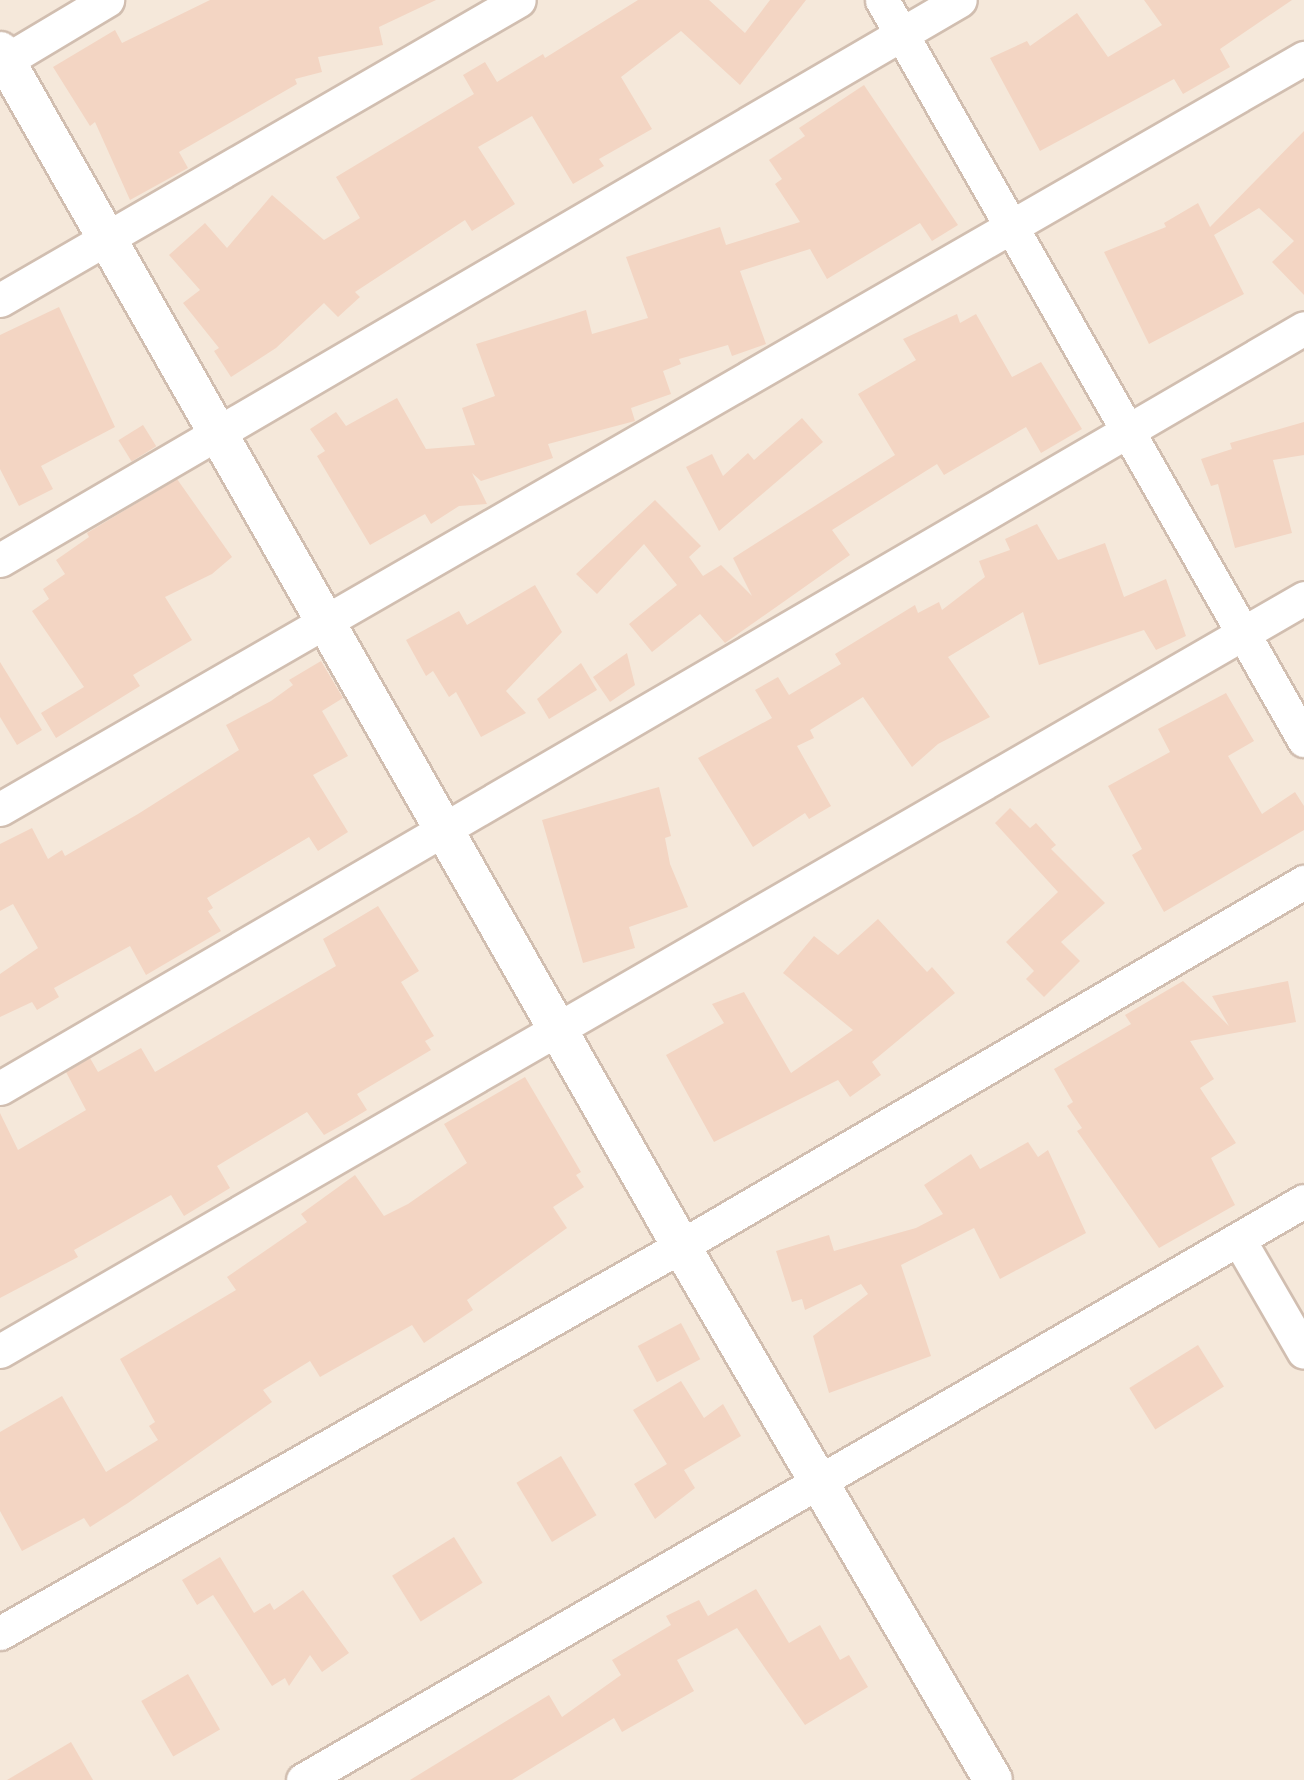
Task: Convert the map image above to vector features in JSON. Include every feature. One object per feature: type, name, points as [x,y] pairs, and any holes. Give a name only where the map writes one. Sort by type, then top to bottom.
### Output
[{"type":"street","points":[[107,0],[2,59],[220,434],[681,1246],[993,1780]]},
{"type":"street","points":[[0,300],[519,0]]},
{"type":"street","points":[[882,0],[1304,740]]},
{"type":"street","points":[[0,560],[960,0]]},
{"type":"street","points":[[0,809],[1011,230],[1304,58]]},
{"type":"street","points":[[0,1087],[446,830],[1304,328]]},
{"type":"street","points":[[0,1351],[1304,598]]},
{"type":"street","points":[[0,1633],[681,1246],[1304,882]]},
{"type":"street","points":[[303,1780],[816,1479],[1304,1201]]},
{"type":"street","points":[[1239,1240],[1304,1352]]},
{"type":"shaded area","points":[[0,0],[1304,0],[1304,1780],[0,1780]]},
{"type":"building","points":[[210,0],[436,0],[379,27],[383,45],[318,57],[322,72],[295,79],[297,84],[179,152],[188,168],[130,200],[95,122],[90,126],[53,67],[115,30],[122,43]]},
{"type":"building","points":[[638,0],[709,0],[745,33],[770,0],[806,0],[740,85],[681,31],[621,77],[652,129],[599,159],[604,166],[573,184],[532,116],[478,147],[515,204],[472,231],[465,220],[355,292],[360,297],[338,317],[324,303],[276,348],[231,377],[214,351],[219,348],[183,303],[200,290],[169,255],[205,223],[227,248],[272,195],[324,240],[360,218],[336,177],[474,94],[463,75],[485,62],[497,82],[543,54],[545,58]]},
{"type":"building","points":[[1144,0],[1292,0],[1220,49],[1230,67],[1183,94],[1174,79],[1040,151],[990,58],[1027,41],[1030,46],[1077,13],[1108,57],[1162,25]]},
{"type":"building","points":[[864,85],[958,225],[932,241],[920,223],[827,279],[810,249],[740,271],[766,344],[732,356],[728,345],[679,359],[681,364],[663,371],[671,394],[631,408],[635,421],[548,444],[553,458],[481,481],[472,473],[487,504],[459,506],[431,524],[425,514],[370,545],[317,456],[325,451],[310,429],[336,412],[346,426],[397,398],[426,449],[475,445],[462,408],[495,396],[476,344],[586,310],[592,334],[648,318],[626,257],[720,227],[726,245],[800,222],[775,184],[782,179],[769,160],[805,136],[799,128]]},
{"type":"building","points":[[1304,131],[1304,295],[1272,262],[1294,241],[1259,208],[1214,235],[1244,294],[1149,344],[1104,252],[1166,227],[1164,223],[1198,203],[1210,227]]},
{"type":"building","points":[[59,307],[115,427],[41,466],[53,489],[19,506],[0,469],[0,335]]},
{"type":"building","points":[[957,314],[960,323],[976,314],[1012,377],[1041,362],[1082,429],[1041,453],[1026,427],[944,475],[937,464],[832,530],[850,555],[725,643],[700,614],[652,652],[629,624],[677,585],[644,544],[597,594],[576,574],[655,500],[701,546],[689,557],[703,576],[721,565],[752,596],[733,558],[895,455],[858,394],[916,360],[903,339]]},
{"type":"building","points":[[802,418],[823,442],[719,531],[686,467],[712,454],[723,476],[748,453],[754,460]]},
{"type":"building","points":[[1304,422],[1304,455],[1273,460],[1292,533],[1235,548],[1218,484],[1211,486],[1201,459],[1232,449],[1230,443]]},
{"type":"building","points":[[143,425],[156,446],[132,462],[118,440]]},
{"type":"building","points":[[177,479],[232,557],[212,574],[165,597],[192,640],[133,675],[140,686],[56,738],[41,713],[84,687],[32,611],[49,599],[43,589],[65,574],[56,560],[89,537],[87,533]]},
{"type":"building","points":[[1037,524],[1058,560],[1105,543],[1124,597],[1166,579],[1186,636],[1156,650],[1144,630],[1039,665],[1023,612],[948,657],[990,717],[938,744],[912,767],[863,697],[810,730],[814,738],[797,746],[831,806],[809,819],[805,813],[753,847],[698,758],[772,718],[755,690],[778,677],[789,695],[841,664],[835,654],[915,605],[918,613],[939,602],[942,610],[985,577],[979,561],[1010,550],[1005,539]]},
{"type":"building","points":[[535,585],[562,632],[506,691],[526,713],[481,737],[456,692],[449,697],[433,671],[426,676],[406,640],[459,611],[467,625]]},
{"type":"building","points":[[627,653],[635,685],[610,702],[593,677]]},
{"type":"building","points":[[321,661],[343,698],[322,711],[348,756],[313,775],[348,832],[318,851],[309,837],[207,898],[213,908],[208,911],[221,931],[146,975],[130,946],[54,988],[59,997],[37,1010],[32,1002],[0,1017],[0,974],[38,948],[13,904],[0,911],[0,844],[32,828],[48,859],[62,850],[65,856],[138,814],[239,750],[226,725],[271,701],[293,685],[289,680]]},
{"type":"building","points":[[0,662],[42,730],[17,745],[0,717]]},
{"type":"building","points":[[581,663],[597,690],[549,719],[537,699]]},
{"type":"building","points":[[1226,693],[1254,741],[1228,756],[1262,814],[1295,792],[1304,806],[1304,830],[1164,912],[1132,855],[1142,849],[1108,786],[1170,752],[1158,729]]},
{"type":"building","points":[[659,787],[671,836],[665,838],[670,864],[688,907],[629,927],[635,948],[583,963],[542,820]]},
{"type":"building","points":[[1010,808],[1030,828],[1036,823],[1056,845],[1051,849],[1105,903],[1061,942],[1080,961],[1044,997],[1026,979],[1034,971],[1006,942],[1058,892],[995,823]]},
{"type":"building","points":[[378,906],[419,971],[401,982],[434,1036],[425,1041],[431,1050],[357,1094],[367,1110],[324,1135],[307,1112],[217,1166],[230,1188],[184,1216],[171,1195],[74,1250],[78,1257],[0,1298],[0,1113],[18,1150],[86,1110],[66,1072],[90,1058],[98,1072],[141,1048],[155,1072],[336,966],[323,939]]},
{"type":"building","points":[[878,919],[927,972],[932,967],[955,993],[872,1062],[881,1075],[850,1097],[838,1080],[714,1142],[666,1055],[724,1023],[712,1004],[744,992],[791,1073],[853,1030],[783,973],[814,936],[838,955]]},
{"type":"building","points":[[1183,981],[1229,1026],[1212,996],[1288,981],[1296,1022],[1190,1041],[1214,1079],[1200,1088],[1236,1143],[1211,1158],[1235,1205],[1159,1248],[1077,1131],[1082,1128],[1067,1106],[1073,1102],[1054,1069],[1131,1024],[1125,1015]]},
{"type":"building","points":[[525,1077],[581,1172],[576,1175],[584,1187],[553,1207],[567,1228],[467,1300],[473,1310],[424,1343],[412,1325],[320,1377],[310,1361],[263,1390],[272,1402],[128,1503],[90,1527],[84,1518],[22,1551],[0,1511],[0,1432],[62,1396],[106,1472],[158,1440],[149,1426],[155,1422],[120,1359],[236,1290],[227,1277],[307,1222],[301,1214],[355,1175],[384,1216],[408,1204],[467,1163],[444,1124]]},
{"type":"building","points":[[1028,1142],[1038,1157],[1048,1150],[1086,1233],[1000,1279],[974,1228],[901,1265],[931,1356],[829,1393],[813,1336],[868,1294],[861,1284],[805,1310],[802,1299],[792,1302],[776,1251],[829,1235],[834,1251],[916,1228],[943,1214],[924,1185],[971,1154],[980,1169]]},
{"type":"building","points":[[681,1323],[700,1359],[657,1382],[638,1346]]},
{"type":"building","points":[[1198,1345],[1224,1387],[1155,1429],[1129,1388]]},
{"type":"building","points":[[681,1381],[704,1418],[723,1404],[741,1436],[684,1470],[695,1488],[655,1519],[634,1484],[667,1464],[633,1410]]},
{"type":"building","points":[[561,1456],[597,1515],[552,1542],[516,1483]]},
{"type":"building","points":[[454,1537],[483,1583],[421,1621],[392,1576]]},
{"type":"building","points":[[220,1557],[254,1613],[270,1603],[274,1610],[303,1590],[349,1653],[322,1672],[310,1655],[289,1686],[285,1678],[272,1686],[213,1595],[197,1605],[182,1580]]},
{"type":"building","points":[[756,1589],[789,1643],[820,1625],[840,1660],[849,1655],[868,1687],[805,1725],[737,1628],[677,1660],[694,1691],[622,1732],[614,1718],[512,1780],[410,1780],[549,1695],[562,1717],[621,1675],[612,1660],[671,1625],[666,1616],[699,1600],[708,1616]]},
{"type":"building","points":[[188,1674],[220,1729],[173,1756],[141,1701]]},
{"type":"building","points":[[71,1742],[93,1780],[7,1780]]}]
